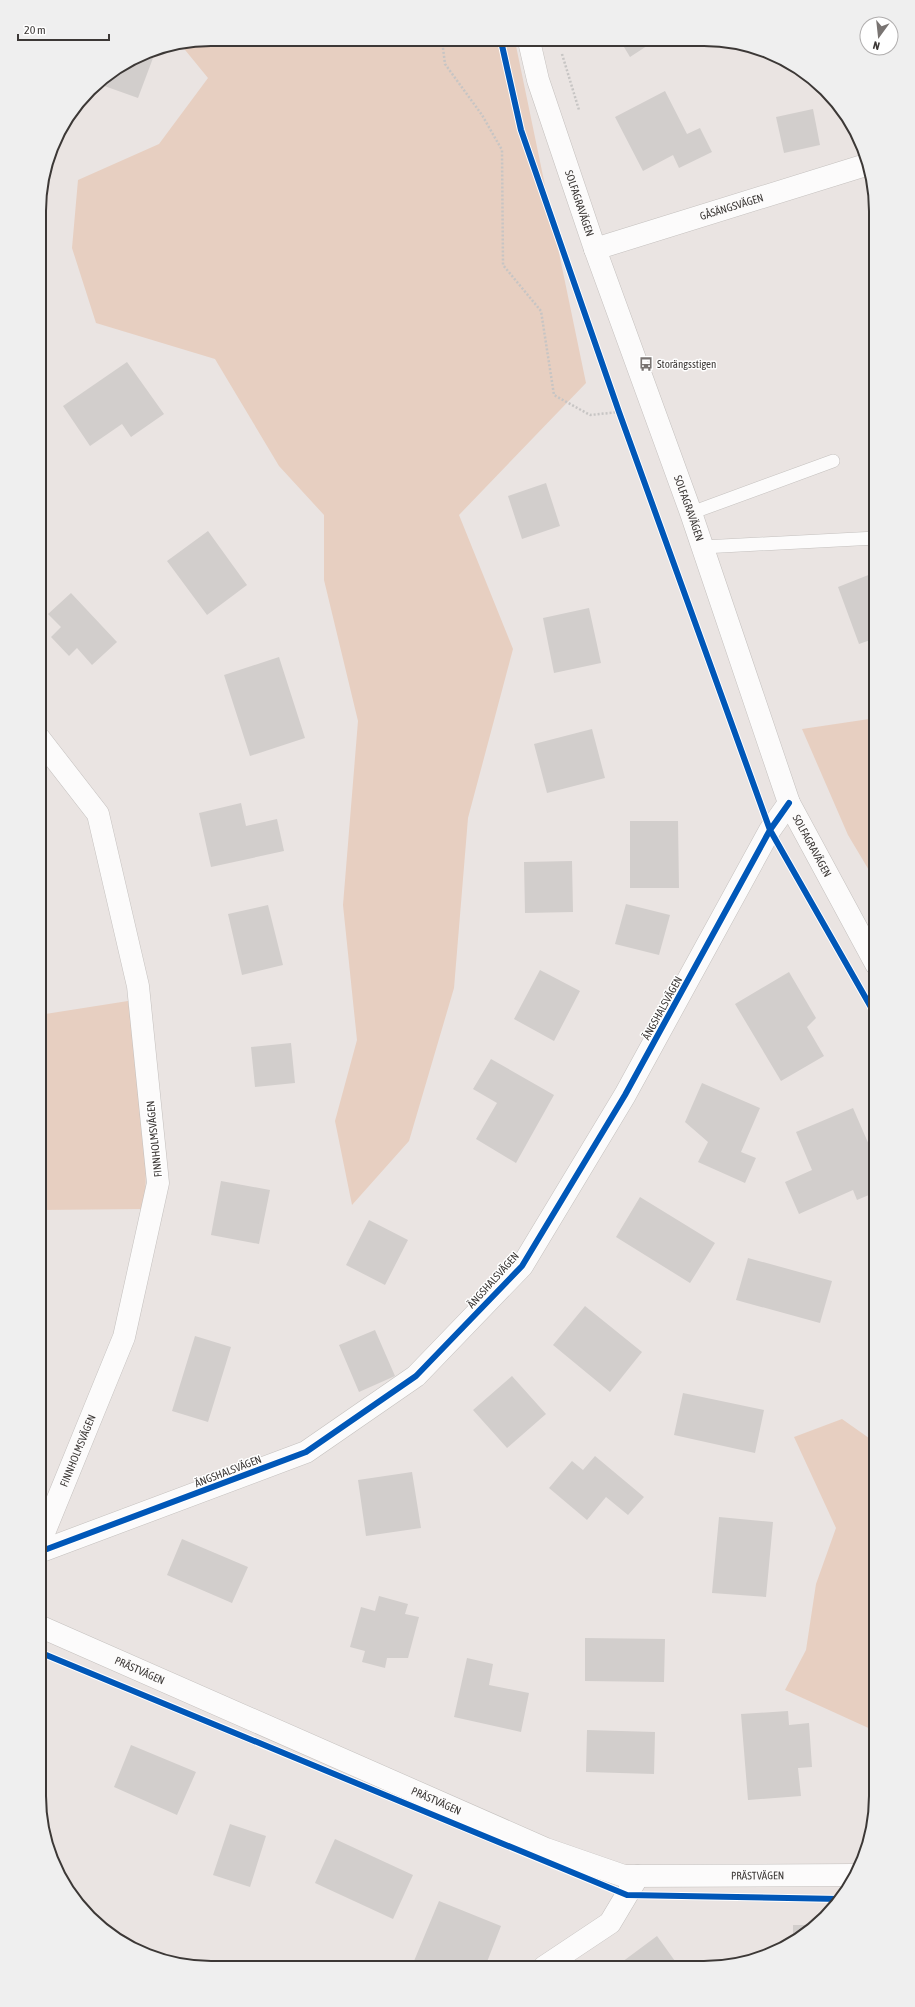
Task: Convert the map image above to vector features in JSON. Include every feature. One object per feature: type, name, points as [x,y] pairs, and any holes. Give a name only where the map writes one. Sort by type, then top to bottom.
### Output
[{"type":"street","name":"SOLFAGRAVÄGEN","points":[[530,46],[538,80],[595,249],[703,547],[789,803],[869,951]]},
{"type":"street","name":"GÅSÄNGSVÄGEN","points":[[595,249],[862,166]]},
{"type":"street","name":"FINNHOLMSVÄGEN","points":[[46,747],[98,814],[138,986],[158,1183],[124,1337],[46,1528]]},
{"type":"street","name":"ÄNGSHALSVÄGEN","points":[[46,1549],[306,1452],[416,1376],[522,1266],[625,1096],[770,830],[789,803]]},
{"type":"street","name":"PRÄSTVÄGEN","points":[[46,1629],[546,1849],[624,1876],[849,1875]]},
{"type":"street","points":[[553,1961],[610,1923],[638,1876]]},
{"type":"lane","points":[[691,513],[833,461]]},
{"type":"lane","points":[[703,547],[869,538]]},
{"type":"path","points":[[443,46],[445,64],[482,115],[502,150],[503,265],[541,311],[554,395],[590,415],[619,412]]},
{"type":"path","points":[[616,405],[622,420]]},
{"type":"shaded area","points":[[200,46],[516,46],[586,383],[459,515],[513,649],[468,818],[454,988],[409,1141],[352,1205],[335,1121],[357,1040],[343,905],[358,721],[324,580],[324,515],[279,466],[215,359],[96,323],[72,248],[78,180],[159,144],[208,78],[183,48]]},
{"type":"shaded area","points":[[869,719],[869,870],[848,835],[802,729]]},
{"type":"shaded area","points":[[128,1001],[147,1122],[145,1209],[46,1210],[46,1014]]},
{"type":"shaded area","points":[[842,1419],[869,1438],[869,1728],[785,1690],[806,1650],[816,1584],[836,1528],[794,1437]]},
{"type":"building","points":[[623,46],[647,46],[630,57]]},
{"type":"building","points":[[153,57],[138,98],[104,86],[128,68]]},
{"type":"building","points":[[665,91],[687,134],[700,128],[712,152],[679,168],[673,155],[643,171],[615,117]]},
{"type":"building","points":[[813,109],[820,145],[784,153],[776,117]]},
{"type":"building","points":[[127,362],[164,414],[131,437],[122,424],[90,446],[63,406]]},
{"type":"building","points":[[546,483],[560,526],[522,539],[508,496]]},
{"type":"building","points":[[208,531],[247,585],[207,615],[167,561]]},
{"type":"building","points":[[869,575],[869,640],[859,644],[838,587]]},
{"type":"building","points":[[71,593],[117,642],[92,665],[77,648],[69,656],[51,637],[61,627],[48,614]]},
{"type":"building","points":[[589,608],[601,663],[554,673],[543,618]]},
{"type":"building","points":[[279,657],[305,738],[250,756],[224,675]]},
{"type":"building","points":[[592,729],[605,778],[547,793],[534,744]]},
{"type":"building","points":[[241,803],[246,826],[277,819],[284,851],[211,867],[199,813]]},
{"type":"building","points":[[630,821],[678,821],[679,888],[630,888]]},
{"type":"building","points":[[572,861],[573,912],[525,913],[524,862]]},
{"type":"building","points":[[626,904],[670,915],[659,955],[615,944]]},
{"type":"building","points":[[268,905],[283,965],[242,975],[228,914]]},
{"type":"building","points":[[540,970],[580,991],[554,1041],[514,1019]]},
{"type":"building","points":[[789,972],[816,1018],[807,1027],[824,1056],[781,1081],[735,1004]]},
{"type":"building","points":[[291,1043],[295,1083],[255,1087],[251,1047]]},
{"type":"building","points":[[491,1059],[554,1095],[516,1163],[476,1139],[497,1103],[473,1089]]},
{"type":"building","points":[[702,1083],[760,1108],[741,1152],[756,1158],[745,1183],[698,1162],[708,1142],[685,1122]]},
{"type":"building","points":[[853,1108],[869,1145],[869,1195],[857,1200],[853,1190],[799,1214],[785,1182],[812,1170],[796,1132]]},
{"type":"building","points":[[221,1181],[270,1190],[259,1244],[211,1235]]},
{"type":"building","points":[[640,1197],[715,1243],[690,1283],[616,1237]]},
{"type":"building","points":[[369,1220],[408,1240],[385,1285],[346,1265]]},
{"type":"building","points":[[748,1258],[832,1281],[820,1323],[736,1300]]},
{"type":"building","points":[[585,1306],[642,1352],[610,1392],[553,1345]]},
{"type":"building","points":[[375,1330],[395,1376],[359,1392],[339,1345]]},
{"type":"building","points":[[195,1336],[231,1347],[208,1422],[172,1411]]},
{"type":"building","points":[[512,1376],[546,1414],[507,1448],[473,1410]]},
{"type":"building","points":[[683,1393],[764,1410],[755,1453],[674,1435]]},
{"type":"building","points":[[595,1456],[644,1497],[628,1515],[606,1497],[587,1520],[549,1488],[572,1461],[583,1470]]},
{"type":"building","points":[[412,1472],[421,1528],[366,1536],[358,1480]]},
{"type":"building","points":[[719,1517],[773,1522],[766,1597],[712,1593]]},
{"type":"building","points":[[182,1539],[248,1567],[232,1603],[167,1575]]},
{"type":"building","points":[[379,1596],[408,1604],[405,1614],[419,1617],[408,1658],[387,1658],[385,1668],[362,1662],[365,1651],[350,1647],[361,1607],[375,1611]]},
{"type":"building","points":[[585,1638],[665,1639],[664,1682],[585,1681]]},
{"type":"building","points":[[467,1658],[493,1664],[489,1685],[529,1693],[521,1732],[454,1717]]},
{"type":"building","points":[[788,1711],[789,1725],[809,1723],[812,1767],[798,1768],[801,1796],[748,1800],[741,1714]]},
{"type":"building","points":[[587,1730],[655,1732],[654,1774],[586,1772]]},
{"type":"building","points":[[131,1745],[196,1772],[177,1815],[114,1787]]},
{"type":"building","points":[[230,1824],[266,1836],[250,1887],[213,1875]]},
{"type":"building","points":[[335,1839],[413,1875],[393,1919],[315,1883]]},
{"type":"building","points":[[439,1901],[501,1926],[487,1961],[414,1961]]},
{"type":"building","points":[[793,1925],[807,1925],[805,1927],[793,1935]]},
{"type":"building","points":[[657,1936],[675,1961],[623,1961]]},
{"type":"cycle path","points":[[502,46],[521,130],[619,412],[770,830],[869,1004]]},
{"type":"cycle path","points":[[46,1549],[306,1452],[416,1376],[522,1266],[625,1095],[770,830],[789,803]]},
{"type":"cycle path","points":[[46,1655],[627,1895],[833,1899]]},
{"type":"place","name":"Storängsstigen","points":[[646,364]]}]
